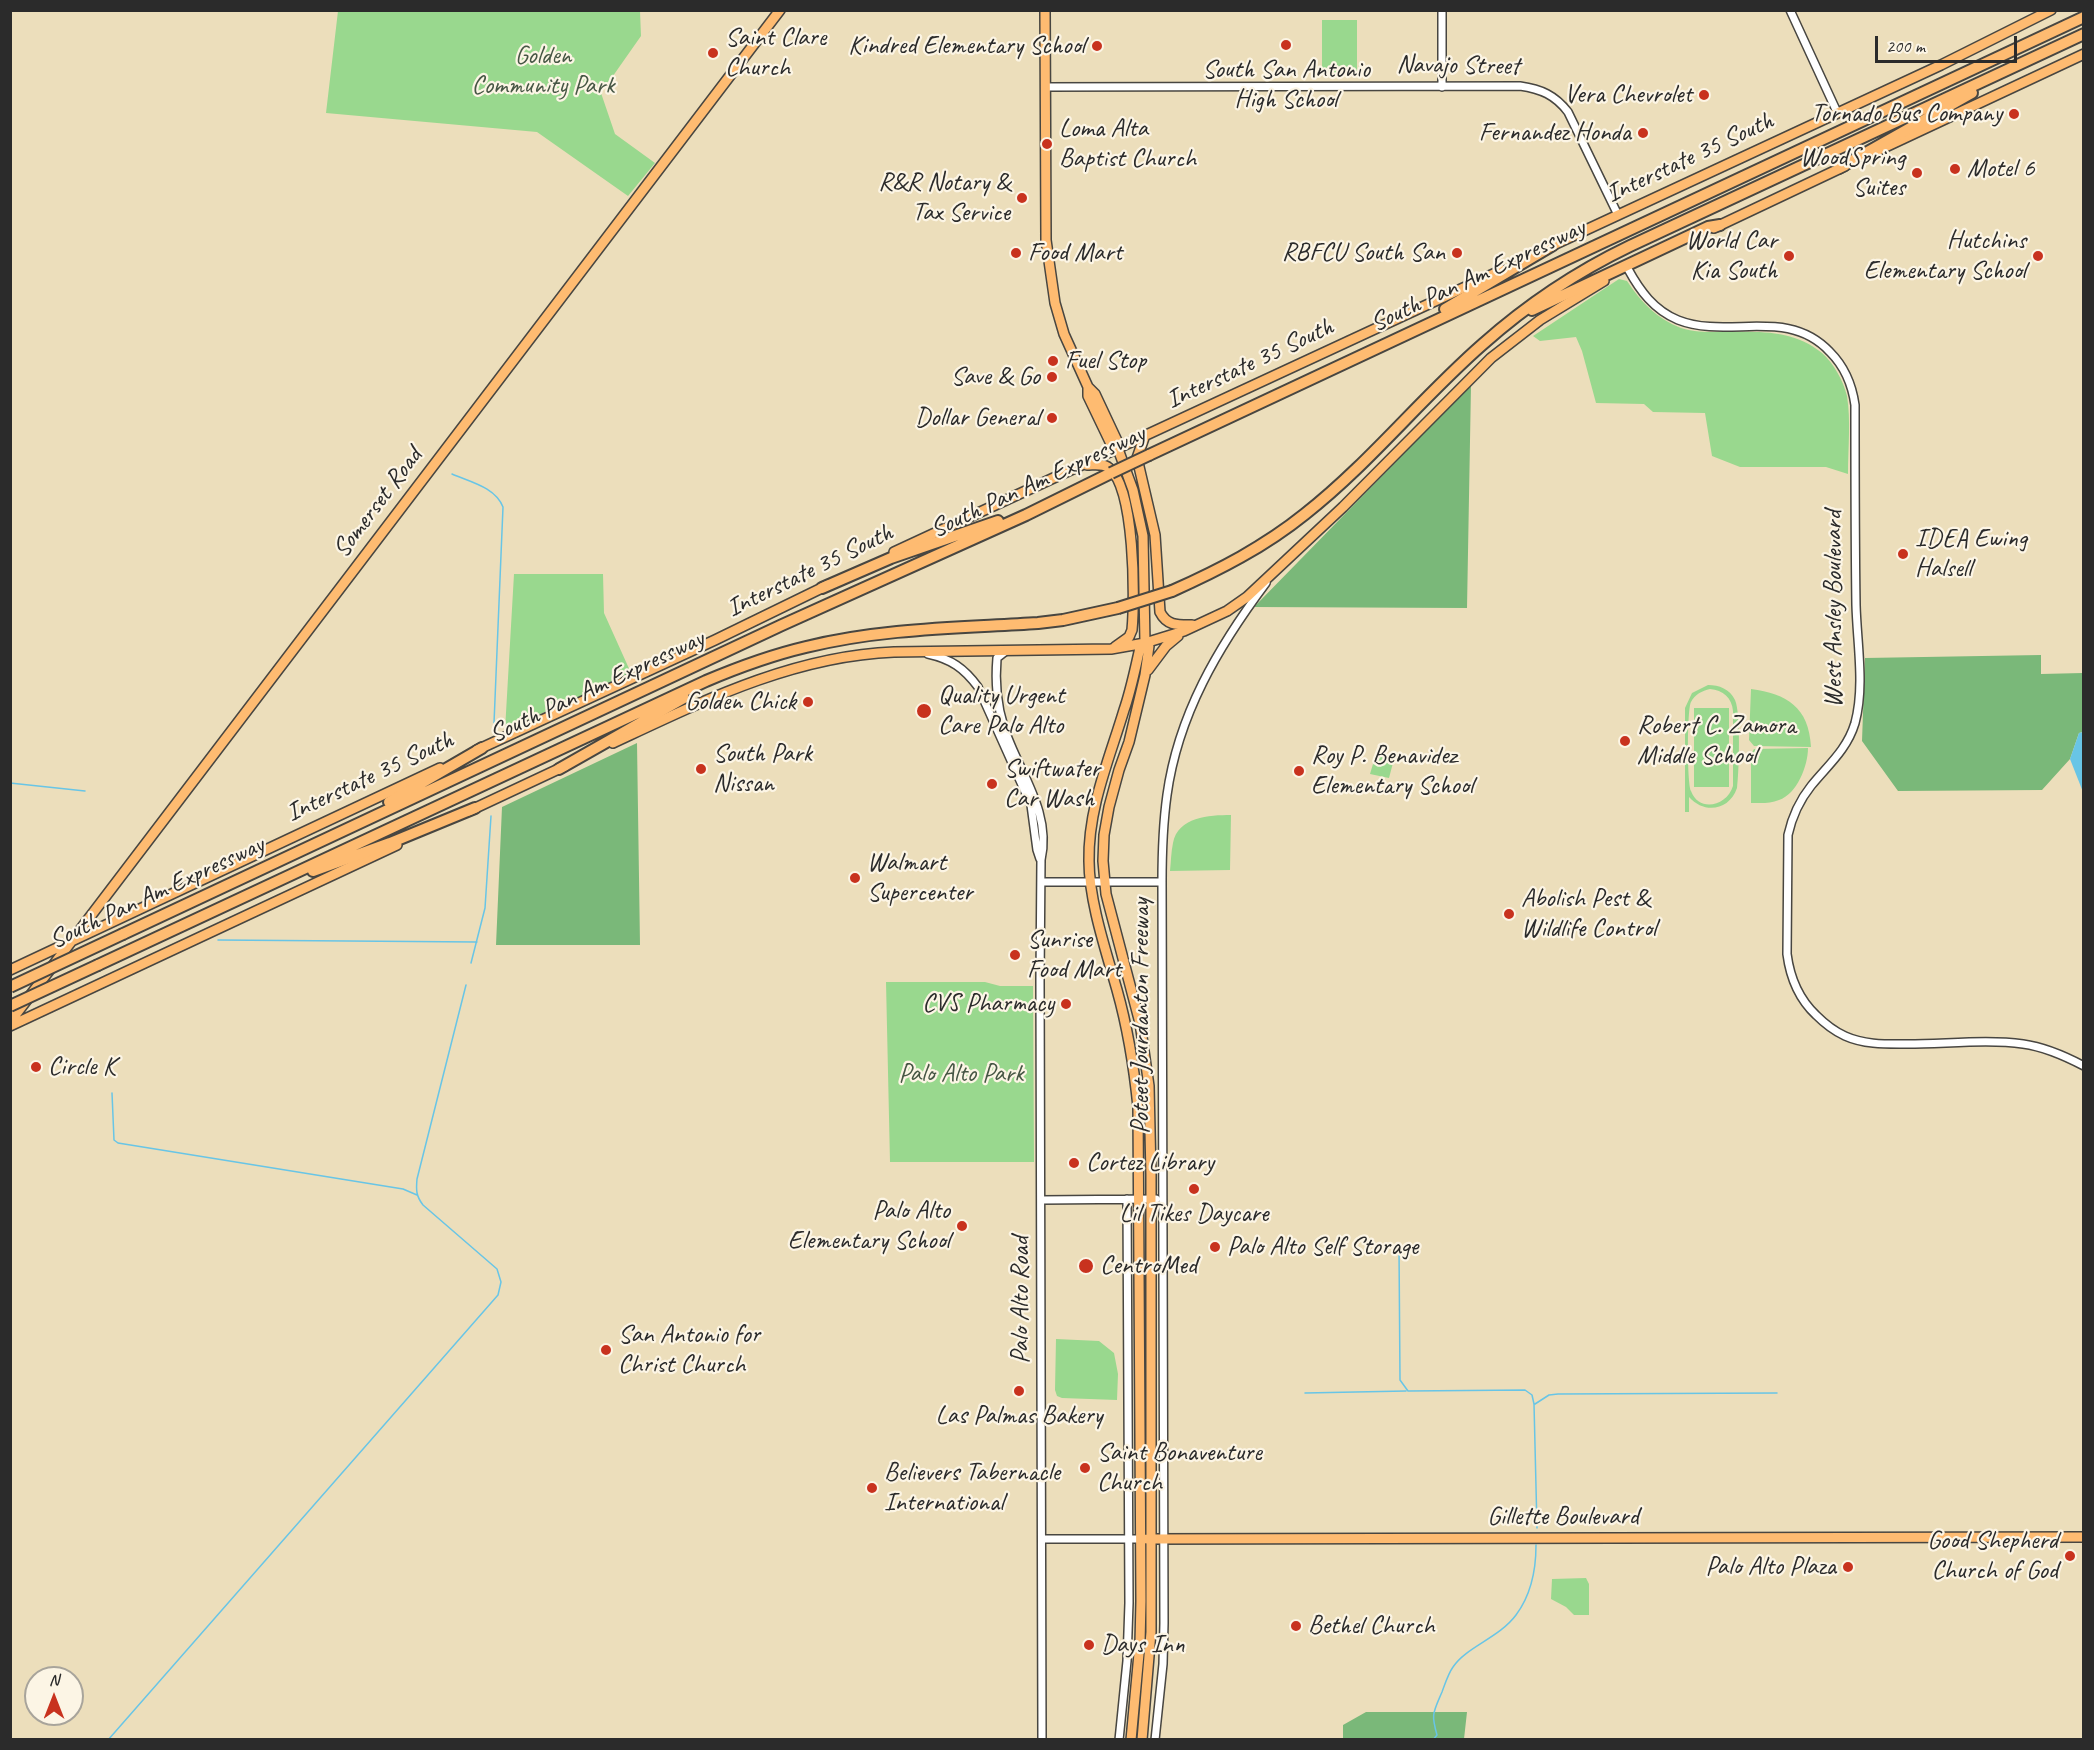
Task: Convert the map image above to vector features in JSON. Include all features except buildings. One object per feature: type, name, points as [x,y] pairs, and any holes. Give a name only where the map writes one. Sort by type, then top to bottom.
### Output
[{"type":"highway","name":"South Pan Am Expressway","points":[[10,987],[783,625],[1026,514],[2084,17]]},
{"type":"highway","name":"South Pan Am Expressway","points":[[10,1006],[706,681],[752,663],[806,647],[873,635],[1063,620],[1118,608],[1172,591],[1251,553],[1292,524],[1343,482],[1492,336],[1547,293],[1600,260],[2082,34]]},
{"type":"highway","points":[[1839,168],[1978,89],[2038,61],[2082,34]]},
{"type":"highway","points":[[1492,336],[1534,308],[1708,227],[1720,225]]},
{"type":"highway","points":[[1383,346],[1411,327],[1480,290],[1553,245]]},
{"type":"highway","points":[[822,588],[891,558],[1012,516],[1090,480],[1111,473]]},
{"type":"highway","points":[[559,769],[689,696],[806,647]]},
{"type":"highway","points":[[307,847],[482,748]]},
{"type":"highway","points":[[262,888],[390,843],[475,808]]},
{"type":"main road","name":"Somerset Road","points":[[10,1022],[780,10]]},
{"type":"main road","points":[[1045,10],[1045,87]]},
{"type":"main road","name":"Interstate 35 South","points":[[10,969],[708,644],[1098,457],[1941,65],[2051,10]]},
{"type":"main road","points":[[10,1026],[693,705],[753,681],[796,667],[873,652],[1115,649],[1145,643],[1199,625],[1227,611],[1275,571],[1343,507],[1491,358],[1540,320],[1579,295],[1628,269],[2084,54]]},
{"type":"main road","name":"Poteet Jourdanton Freeway","points":[[1045,87],[1046,240],[1050,277],[1058,314],[1064,334],[1088,387],[1095,394],[1110,435],[1118,443],[1118,449],[1133,490],[1143,536],[1145,643],[1149,646],[1145,675],[1129,742],[1109,807],[1104,835],[1104,882],[1140,1023],[1150,1108],[1150,1632],[1142,1740]]},
{"type":"main road","points":[[1098,457],[1110,435],[1140,439],[1137,458],[1155,535],[1160,612],[1167,622],[1174,625],[1199,625]]},
{"type":"main road","points":[[1081,466],[1099,464],[1110,468],[1120,487],[1129,526],[1133,566],[1132,630],[1129,637],[1115,649]]},
{"type":"main road","points":[[1145,675],[1166,646],[1184,631]]},
{"type":"main road","name":"Poteet Jourdanton Freeway","points":[[1131,1740],[1140,1643],[1138,1107],[1130,1040],[1107,957],[1091,882],[1089,861],[1090,830],[1096,800],[1140,648],[1145,643]]},
{"type":"main road","points":[[1115,649],[1129,655],[1136,667]]},
{"type":"main road","name":"Gillette Boulevard","points":[[1140,1539],[2084,1537]]},
{"type":"street","points":[[1442,10],[1442,87]]},
{"type":"street","points":[[1790,10],[1837,112]]},
{"type":"street","name":"Navajo Street","points":[[1045,87],[1520,86],[1539,90],[1549,94],[1563,106],[1572,118],[1618,215]]},
{"type":"street","name":"West Ansley Boulevard","points":[[1628,269],[1647,298],[1658,308],[1679,320],[1713,326],[1784,327],[1813,338],[1836,358],[1844,369],[1853,392],[1859,695],[1855,724],[1850,736],[1836,759],[1802,798],[1788,836],[1787,954],[1789,969],[1801,997],[1809,1009],[1825,1023],[1844,1035],[1860,1041],[1884,1044],[2023,1044],[2052,1051],[2084,1066]]},
{"type":"street","name":"Poteet Jourdanton Freeway","points":[[1155,1740],[1163,1664],[1164,1538],[1162,839],[1167,793],[1190,707],[1226,639],[1275,571]]},
{"type":"street","name":"Palo Alto Road","points":[[1006,651],[997,657],[997,689],[1000,710],[1009,741],[1037,803],[1043,843],[1041,860],[1042,1740]]},
{"type":"street","name":"Palo Alto Road","points":[[916,652],[936,656],[958,665],[978,687],[1031,805],[1037,850],[1041,860]]},
{"type":"street","points":[[1041,882],[1162,882]]},
{"type":"street","points":[[1119,1740],[1127,1661],[1129,1539],[1127,1199]]},
{"type":"street","points":[[1041,1200],[1163,1199]]},
{"type":"street","name":"Gillette Boulevard","points":[[1042,1539],[1140,1539]]},
{"type":"green space","name":"Golden Community Park","points":[[338,11],[640,11],[641,36],[601,93],[615,134],[655,163],[628,196],[537,132],[326,113]]},
{"type":"green space","points":[[1322,20],[1357,20],[1357,73],[1322,73]]},
{"type":"green space","points":[[1619,279],[1627,281],[1644,303],[1657,315],[1681,328],[1785,335],[1798,339],[1822,353],[1838,373],[1847,396],[1848,474],[1826,467],[1740,467],[1712,456],[1705,413],[1653,412],[1644,404],[1596,403],[1576,337],[1540,341],[1533,336]]},
{"type":"green space","points":[[1471,385],[1467,608],[1254,607]]},
{"type":"green space","points":[[514,574],[603,574],[604,613],[631,673],[505,730]]},
{"type":"green space","points":[[2041,655],[2041,674],[2083,673],[2083,732],[2079,733],[2070,759],[2042,790],[1898,791],[1862,741],[1865,658]]},
{"type":"green space","points":[[1712,685],[1724,688],[1735,700],[1739,743],[1737,788],[1728,802],[1716,808],[1702,806],[1689,797],[1689,812],[1685,812],[1685,708],[1692,693]],"holes":[[[1715,690],[1726,696],[1731,702],[1733,711],[1733,786],[1725,798],[1713,804],[1706,804],[1695,798],[1691,791],[1688,761],[1689,718],[1691,702],[1695,697],[1704,691]]]},
{"type":"green space","points":[[1751,689],[1775,695],[1794,705],[1806,722],[1811,747],[1754,746],[1749,740]]},
{"type":"green space","points":[[1694,708],[1729,708],[1729,787],[1694,787]]},
{"type":"green space","points":[[637,743],[640,945],[496,945],[502,807]]},
{"type":"green space","points":[[1808,748],[1804,771],[1791,792],[1776,801],[1751,803],[1751,754],[1754,749]]},
{"type":"green space","points":[[1376,754],[1394,759],[1389,778],[1370,774]]},
{"type":"green space","points":[[1231,815],[1230,870],[1170,871],[1173,843],[1181,828],[1196,819]]},
{"type":"green space","name":"Palo Alto Park","points":[[886,982],[985,982],[1000,986],[1033,986],[1034,1162],[890,1162]]},
{"type":"green space","points":[[1056,1339],[1099,1341],[1114,1353],[1118,1374],[1117,1400],[1057,1396],[1055,1390]]},
{"type":"green space","points":[[1586,1578],[1589,1584],[1589,1615],[1574,1615],[1566,1607],[1551,1599],[1552,1579]]},
{"type":"green space","points":[[1366,1712],[1467,1712],[1464,1739],[1343,1739],[1343,1725]]},
{"type":"water","points":[[2084,732],[2083,792],[2070,759],[2079,733]]},
{"type":"waterway","points":[[452,474],[488,490],[503,507],[494,723]]},
{"type":"waterway","points":[[10,783],[85,791]]},
{"type":"waterway","points":[[471,963],[485,908],[491,816]]},
{"type":"waterway","points":[[218,940],[477,942]]},
{"type":"waterway","points":[[108,1740],[498,1295],[501,1282],[497,1269],[423,1205],[417,1190],[417,1179],[466,985]]},
{"type":"waterway","points":[[112,1093],[114,1140],[118,1143],[403,1189],[417,1195]]},
{"type":"waterway","points":[[1399,1248],[1400,1380],[1408,1391],[1525,1390],[1532,1395],[1537,1528]]},
{"type":"waterway","points":[[1305,1393],[1406,1391]]},
{"type":"waterway","points":[[1535,1404],[1549,1395],[1558,1394],[1777,1393]]},
{"type":"waterway","points":[[1433,1740],[1437,1735],[1434,1722],[1435,1709],[1453,1667],[1466,1654],[1501,1630],[1516,1615],[1532,1582],[1536,1545]]},
{"type":"place","name":"South San Antonio High School","points":[[1286,45]]},
{"type":"place","name":"Kindred Elementary School","points":[[1097,46]]},
{"type":"place","name":"Saint Clare Church","points":[[713,53]]},
{"type":"place","name":"Vera Chevrolet","points":[[1704,95]]},
{"type":"place","name":"Tornado Bus Company","points":[[2014,114]]},
{"type":"place","name":"Fernandez Honda","points":[[1643,133]]},
{"type":"place","name":"Loma Alta Baptist Church","points":[[1047,144]]},
{"type":"place","name":"Motel 6","points":[[1955,169]]},
{"type":"place","name":"WoodSpring Suites","points":[[1917,173]]},
{"type":"place","name":"R&R Notary & Tax Service","points":[[1022,198]]},
{"type":"place","name":"Food Mart","points":[[1016,253]]},
{"type":"place","name":"RBFCU South San","points":[[1457,253]]},
{"type":"place","name":"World Car Kia South","points":[[1789,256]]},
{"type":"place","name":"Hutchins Elementary School","points":[[2038,256]]},
{"type":"place","name":"Fuel Stop","points":[[1053,361]]},
{"type":"place","name":"Save & Go","points":[[1052,377]]},
{"type":"place","name":"Dollar General","points":[[1052,418]]},
{"type":"place","name":"IDEA Ewing Halsell","points":[[1903,554]]},
{"type":"place","name":"Golden Chick","points":[[808,702]]},
{"type":"place","name":"Quality Urgent Care Palo Alto","points":[[924,711]]},
{"type":"place","name":"Robert C. Zamora Middle School","points":[[1625,741]]},
{"type":"place","name":"South Park Nissan","points":[[701,769]]},
{"type":"place","name":"Roy P. Benavidez Elementary School","points":[[1299,771]]},
{"type":"place","name":"Swiftwater Car Wash","points":[[992,784]]},
{"type":"place","name":"Walmart Supercenter","points":[[855,878]]},
{"type":"place","name":"Abolish Pest & Wildlife Control","points":[[1509,914]]},
{"type":"place","name":"Sunrise Food Mart","points":[[1015,955]]},
{"type":"place","name":"CVS Pharmacy","points":[[1066,1004]]},
{"type":"place","name":"Circle K","points":[[36,1067]]},
{"type":"place","name":"Cortez Library","points":[[1074,1163]]},
{"type":"place","name":"Lil Tikes Daycare","points":[[1194,1189]]},
{"type":"place","name":"Palo Alto Elementary School","points":[[962,1226]]},
{"type":"place","name":"Palo Alto Self Storage","points":[[1215,1247]]},
{"type":"place","name":"CentroMed","points":[[1086,1266]]},
{"type":"place","name":"San Antonio for Christ Church","points":[[606,1350]]},
{"type":"place","name":"Las Palmas Bakery","points":[[1019,1391]]},
{"type":"place","name":"Saint Bonaventure Church","points":[[1085,1468]]},
{"type":"place","name":"Believers Tabernacle International","points":[[872,1488]]},
{"type":"place","name":"Good Shepherd Church of God","points":[[2070,1556]]},
{"type":"place","name":"Palo Alto Plaza","points":[[1848,1567]]},
{"type":"place","name":"Bethel Church","points":[[1296,1626]]},
{"type":"place","name":"Days Inn","points":[[1089,1645]]}]
